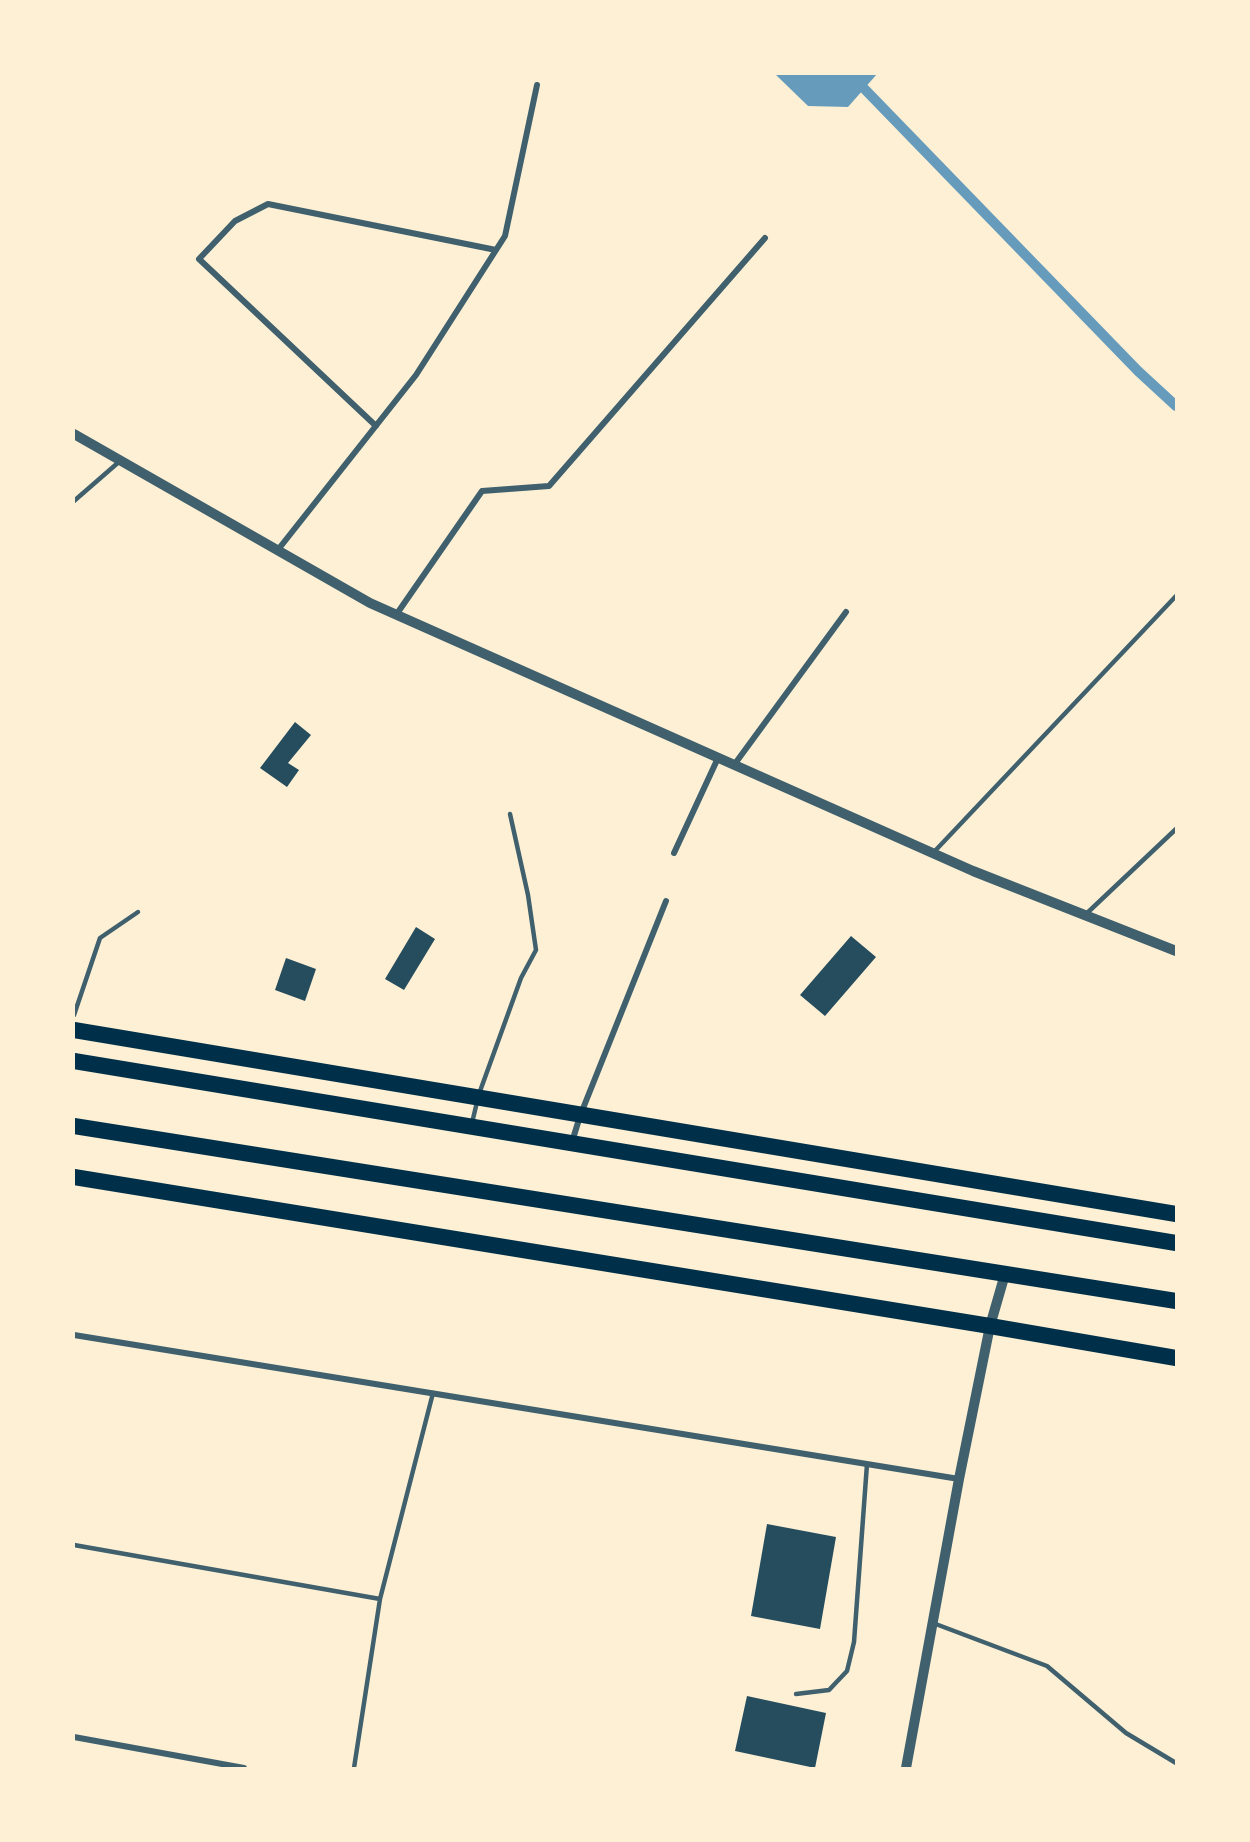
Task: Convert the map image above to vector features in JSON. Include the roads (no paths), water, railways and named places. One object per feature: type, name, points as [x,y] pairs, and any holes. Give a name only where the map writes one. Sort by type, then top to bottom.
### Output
[{"type":"highway","points":[[74,1030],[1176,1214]]},
{"type":"highway","points":[[74,1061],[1176,1243]]},
{"type":"highway","points":[[74,1126],[1176,1301]]},
{"type":"highway","points":[[74,1177],[1176,1358]]},
{"type":"street","points":[[277,551],[416,375],[506,236],[537,85]]},
{"type":"street","points":[[376,426],[199,259],[235,221],[268,204],[496,249]]},
{"type":"street","points":[[396,615],[482,491],[549,486],[765,238]]},
{"type":"street","points":[[74,434],[370,603],[933,853],[1176,951]]},
{"type":"street","points":[[734,765],[846,612]]},
{"type":"street","points":[[674,854],[718,758]]},
{"type":"street","points":[[571,1143],[666,902]]},
{"type":"street","points":[[906,1768],[959,1479],[990,1326],[1005,1274]]},
{"type":"street","points":[[74,1335],[959,1479]]},
{"type":"street","points":[[74,1737],[244,1768]]},
{"type":"lane","points":[[74,501],[120,461]]},
{"type":"lane","points":[[933,853],[1176,596]]},
{"type":"lane","points":[[471,1126],[478,1097],[521,978],[536,950],[528,895],[510,814]]},
{"type":"lane","points":[[1085,915],[1176,830]]},
{"type":"lane","points":[[74,1015],[100,938],[138,912]]},
{"type":"lane","points":[[354,1768],[380,1599],[434,1394]]},
{"type":"lane","points":[[796,1694],[829,1690],[847,1671],[854,1642],[867,1464]]},
{"type":"lane","points":[[74,1545],[380,1599]]},
{"type":"lane","points":[[933,1623],[1047,1666],[1126,1733],[1176,1762]]},
{"type":"water","points":[[775,74],[877,74],[848,107],[808,106]]},
{"type":"waterway","points":[[850,74],[1138,371],[1176,406]]}]
